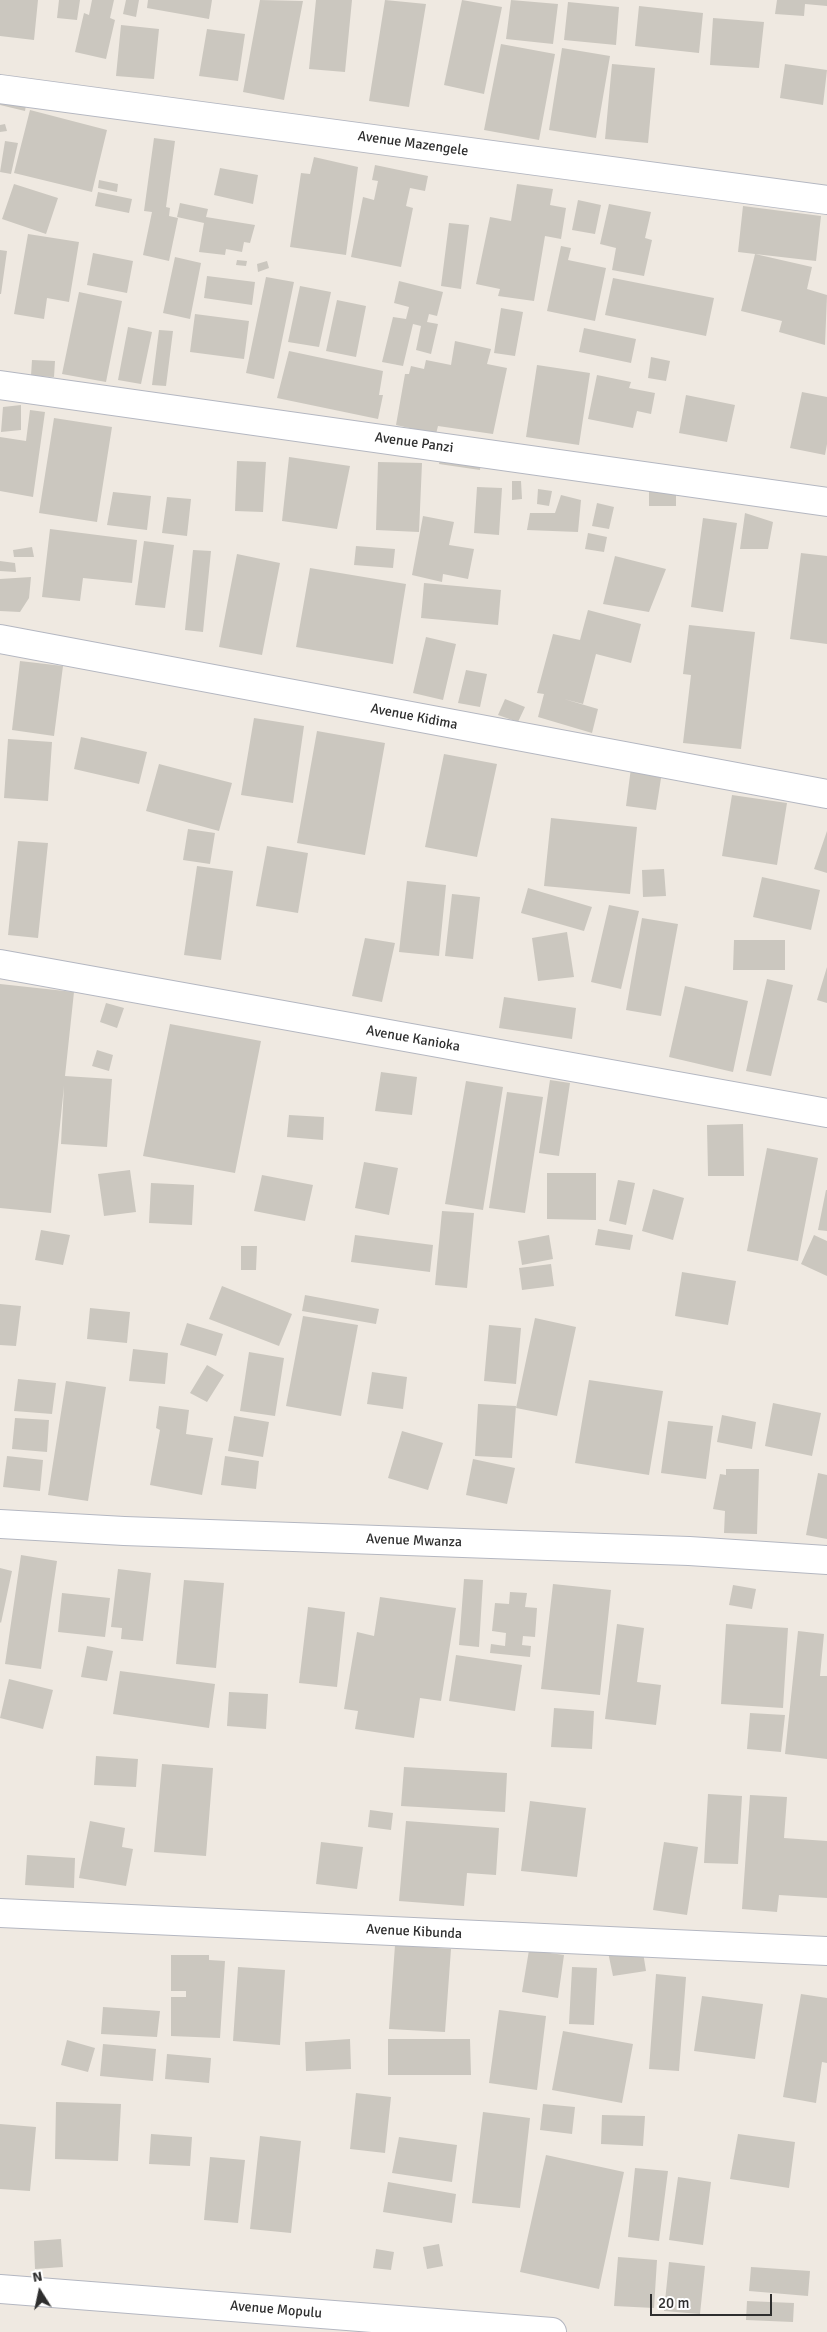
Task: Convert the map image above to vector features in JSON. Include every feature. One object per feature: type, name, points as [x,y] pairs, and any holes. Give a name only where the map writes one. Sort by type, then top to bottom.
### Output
[{"type":"street","name":"Avenue Mazengele","points":[[0,89],[827,200]]},
{"type":"street","name":"Avenue Panzi","points":[[0,385],[827,502]]},
{"type":"street","name":"Avenue Kidima","points":[[0,639],[827,794]]},
{"type":"street","name":"Avenue Kanioka","points":[[0,964],[827,1113]]},
{"type":"street","name":"Avenue Mwanza","points":[[0,1524],[124,1531],[689,1551],[827,1560]]},
{"type":"street","name":"Avenue Kibunda","points":[[0,1913],[827,1951]]},
{"type":"street","name":"Avenue Mopulu","points":[[0,2289],[552,2332]]},
{"type":"building","points":[[0,0],[38,0],[34,40],[0,36]]},
{"type":"building","points":[[59,0],[80,0],[77,20],[57,18]]},
{"type":"building","points":[[92,0],[114,0],[110,18],[115,20],[106,59],[75,52],[84,13],[89,15]]},
{"type":"building","points":[[126,0],[139,0],[136,17],[123,14]]},
{"type":"building","points":[[148,0],[212,0],[209,19],[147,8]]},
{"type":"building","points":[[260,0],[303,1],[284,100],[243,92]]},
{"type":"building","points":[[316,0],[352,0],[345,72],[309,69]]},
{"type":"building","points":[[385,0],[426,4],[409,107],[369,101]]},
{"type":"building","points":[[462,0],[502,7],[484,94],[444,85]]},
{"type":"building","points":[[511,0],[558,4],[553,44],[506,39]]},
{"type":"building","points":[[777,0],[827,0],[827,6],[805,4],[804,16],[775,14]]},
{"type":"building","points":[[568,2],[619,7],[616,45],[564,40]]},
{"type":"building","points":[[639,6],[703,13],[699,53],[635,46]]},
{"type":"building","points":[[713,18],[764,22],[759,68],[710,65]]},
{"type":"building","points":[[121,25],[159,29],[154,79],[116,76]]},
{"type":"building","points":[[207,29],[245,34],[238,81],[199,76]]},
{"type":"building","points":[[501,44],[555,54],[539,140],[484,130]]},
{"type":"building","points":[[562,48],[610,56],[596,138],[549,130]]},
{"type":"building","points":[[612,64],[655,68],[648,143],[605,139]]},
{"type":"building","points":[[785,64],[827,70],[823,105],[780,98]]},
{"type":"building","points":[[1,98],[26,105],[25,111],[0,105]]},
{"type":"building","points":[[30,110],[107,130],[92,192],[14,173]]},
{"type":"building","points":[[5,124],[7,131],[0,132],[0,125]]},
{"type":"building","points":[[154,138],[175,141],[166,207],[170,208],[169,216],[178,218],[169,261],[143,255],[152,212],[144,211]]},
{"type":"building","points":[[5,141],[18,143],[11,174],[0,172]]},
{"type":"building","points":[[314,157],[358,167],[346,255],[290,247],[301,173],[310,174]]},
{"type":"building","points":[[375,165],[428,176],[425,191],[410,188],[406,206],[413,208],[401,267],[351,257],[363,197],[374,200],[378,181],[372,180]]},
{"type":"building","points":[[220,168],[258,175],[253,204],[214,195]]},
{"type":"building","points":[[99,180],[118,184],[117,192],[98,188]]},
{"type":"building","points":[[14,184],[58,198],[46,234],[2,219]]},
{"type":"building","points":[[517,184],[553,189],[550,205],[566,208],[561,239],[545,236],[534,301],[498,296],[500,289],[476,284],[490,217],[511,221]]},
{"type":"building","points":[[98,192],[132,199],[129,213],[95,206]]},
{"type":"building","points":[[578,200],[601,205],[595,234],[572,230]]},
{"type":"building","points":[[180,203],[208,209],[206,217],[255,225],[250,243],[244,242],[242,252],[226,249],[225,255],[199,252],[204,223],[177,217]]},
{"type":"building","points":[[609,204],[651,212],[645,238],[652,240],[644,276],[612,270],[616,248],[600,244]]},
{"type":"building","points":[[743,206],[821,216],[816,261],[738,252]]},
{"type":"building","points":[[449,223],[469,225],[461,289],[441,286]]},
{"type":"building","points":[[28,234],[79,242],[69,302],[47,298],[44,319],[14,314]]},
{"type":"building","points":[[561,246],[571,248],[568,260],[606,268],[595,321],[547,311]]},
{"type":"building","points":[[0,250],[7,251],[1,294],[0,294]]},
{"type":"building","points":[[93,253],[133,261],[127,293],[87,285]]},
{"type":"building","points":[[755,254],[812,267],[807,289],[827,295],[825,345],[779,332],[782,321],[741,311]]},
{"type":"building","points":[[175,257],[201,263],[190,319],[163,313]]},
{"type":"building","points":[[237,260],[247,261],[246,266],[236,265]]},
{"type":"building","points":[[267,261],[269,268],[258,272],[257,264]]},
{"type":"building","points":[[207,276],[255,282],[252,305],[204,298]]},
{"type":"building","points":[[266,277],[294,282],[274,379],[246,373]]},
{"type":"building","points":[[613,278],[714,298],[706,336],[605,315]]},
{"type":"building","points":[[399,281],[443,292],[437,316],[429,314],[427,322],[438,324],[431,354],[416,350],[421,326],[413,324],[403,366],[382,362],[393,317],[406,319],[409,307],[394,303]]},
{"type":"building","points":[[300,286],[331,292],[319,347],[288,342]]},
{"type":"building","points":[[79,292],[122,301],[106,382],[62,374]]},
{"type":"building","points":[[337,300],[366,306],[356,357],[326,351]]},
{"type":"building","points":[[501,308],[523,312],[515,356],[494,353]]},
{"type":"building","points":[[195,314],[249,321],[244,359],[190,352]]},
{"type":"building","points":[[128,327],[152,332],[141,384],[118,380]]},
{"type":"building","points":[[584,328],[636,339],[631,363],[579,352]]},
{"type":"building","points":[[159,330],[173,331],[166,386],[152,385]]},
{"type":"building","points":[[455,341],[491,349],[487,364],[507,368],[493,434],[438,426],[436,434],[396,425],[405,374],[409,374],[411,366],[424,369],[426,360],[451,365]]},
{"type":"building","points":[[289,351],[383,371],[379,395],[383,395],[378,419],[277,398]]},
{"type":"building","points":[[651,357],[670,361],[666,381],[648,378]]},
{"type":"building","points":[[32,360],[55,361],[54,377],[31,376]]},
{"type":"building","points":[[537,365],[590,373],[579,445],[526,437]]},
{"type":"building","points":[[597,375],[631,382],[629,388],[655,393],[651,414],[637,411],[633,428],[588,419]]},
{"type":"building","points":[[802,392],[827,397],[827,444],[825,455],[790,448]]},
{"type":"building","points":[[686,395],[735,405],[727,442],[679,433]]},
{"type":"building","points":[[21,405],[21,430],[1,432],[3,407]]},
{"type":"building","points":[[30,410],[45,412],[33,497],[0,491],[0,437],[26,441]]},
{"type":"building","points":[[54,418],[112,427],[97,522],[39,513]]},
{"type":"building","points":[[441,455],[481,461],[480,470],[439,464]]},
{"type":"building","points":[[289,457],[350,466],[337,529],[282,521]]},
{"type":"building","points":[[237,461],[266,462],[263,512],[235,511]]},
{"type":"building","points":[[378,462],[422,463],[419,532],[376,530]]},
{"type":"building","points":[[512,481],[521,481],[522,499],[512,500]]},
{"type":"building","points":[[477,487],[502,488],[499,535],[474,533]]},
{"type":"building","points":[[538,489],[552,491],[549,506],[537,504]]},
{"type":"building","points":[[649,489],[676,490],[676,506],[649,506]]},
{"type":"building","points":[[113,492],[151,496],[147,530],[107,525]]},
{"type":"building","points":[[561,495],[581,500],[578,532],[527,530],[530,513],[555,513]]},
{"type":"building","points":[[167,497],[191,499],[187,536],[162,533]]},
{"type":"building","points":[[597,503],[614,507],[609,529],[592,526]]},
{"type":"building","points":[[745,513],[773,522],[768,549],[740,549]]},
{"type":"building","points":[[423,516],[454,522],[449,545],[474,549],[468,579],[443,574],[442,582],[412,575]]},
{"type":"building","points":[[703,518],[737,523],[723,612],[691,607]]},
{"type":"building","points":[[50,529],[137,540],[132,583],[83,578],[80,601],[42,597]]},
{"type":"building","points":[[588,533],[607,537],[604,552],[585,549]]},
{"type":"building","points":[[144,541],[174,545],[165,608],[135,605]]},
{"type":"building","points":[[356,546],[395,549],[393,568],[354,565]]},
{"type":"building","points":[[32,547],[34,557],[14,557],[13,550]]},
{"type":"building","points":[[193,550],[211,551],[203,632],[185,630]]},
{"type":"building","points":[[801,553],[827,556],[827,644],[790,639]]},
{"type":"building","points":[[237,554],[280,563],[262,655],[219,647]]},
{"type":"building","points":[[615,556],[666,569],[649,612],[603,604]]},
{"type":"building","points":[[0,561],[15,563],[16,572],[0,571]]},
{"type":"building","points":[[310,568],[406,584],[393,664],[296,647]]},
{"type":"building","points":[[31,577],[29,598],[20,612],[0,611],[0,579]]},
{"type":"building","points":[[424,583],[501,590],[498,625],[421,618]]},
{"type":"building","points":[[588,610],[641,624],[631,663],[596,654],[583,704],[564,699],[598,709],[592,733],[538,717],[544,694],[537,693],[553,634],[580,640]]},
{"type":"building","points":[[689,625],[755,632],[741,749],[683,743],[691,675],[683,674]]},
{"type":"building","points":[[426,637],[456,644],[443,700],[413,693]]},
{"type":"building","points":[[20,661],[63,666],[54,736],[12,730]]},
{"type":"building","points":[[466,670],[487,674],[480,707],[458,703]]},
{"type":"building","points":[[505,699],[525,707],[518,722],[498,715]]},
{"type":"building","points":[[254,718],[304,726],[293,803],[241,795]]},
{"type":"building","points":[[317,731],[385,743],[365,855],[297,843]]},
{"type":"building","points":[[81,737],[147,752],[139,784],[74,769]]},
{"type":"building","points":[[8,739],[52,742],[48,801],[4,798]]},
{"type":"building","points":[[444,754],[497,764],[477,857],[425,847]]},
{"type":"building","points":[[159,764],[232,783],[219,831],[146,811]]},
{"type":"building","points":[[631,768],[662,772],[656,810],[626,806]]},
{"type":"building","points":[[732,795],[787,803],[777,865],[722,856]]},
{"type":"building","points":[[551,818],[637,827],[630,894],[544,886]]},
{"type":"building","points":[[188,829],[215,833],[210,864],[183,860]]},
{"type":"building","points":[[827,831],[827,873],[814,869]]},
{"type":"building","points":[[18,841],[48,843],[38,938],[8,935]]},
{"type":"building","points":[[267,846],[308,853],[298,913],[256,906]]},
{"type":"building","points":[[197,866],[233,871],[221,960],[184,955]]},
{"type":"building","points":[[664,869],[666,896],[643,897],[642,870]]},
{"type":"building","points":[[762,877],[820,890],[811,930],[753,917]]},
{"type":"building","points":[[407,881],[446,885],[439,956],[399,952]]},
{"type":"building","points":[[528,888],[592,907],[584,931],[521,913]]},
{"type":"building","points":[[452,894],[480,897],[473,959],[445,956]]},
{"type":"building","points":[[609,905],[639,911],[621,989],[591,982]]},
{"type":"building","points":[[642,918],[678,924],[661,1016],[626,1010]]},
{"type":"building","points":[[567,932],[574,977],[538,981],[532,938]]},
{"type":"building","points":[[365,938],[395,943],[382,1002],[352,996]]},
{"type":"building","points":[[734,940],[785,940],[785,970],[733,970]]},
{"type":"building","points":[[827,967],[827,1003],[817,1000]]},
{"type":"building","points":[[767,979],[793,985],[771,1076],[746,1071]]},
{"type":"building","points":[[0,984],[74,992],[65,1076],[112,1079],[107,1147],[61,1144],[64,1086],[51,1213],[0,1208]]},
{"type":"building","points":[[685,986],[748,1001],[733,1072],[669,1057]]},
{"type":"building","points":[[504,997],[576,1008],[572,1039],[499,1028]]},
{"type":"building","points":[[106,1003],[124,1008],[117,1028],[100,1022]]},
{"type":"building","points":[[170,1024],[261,1041],[235,1173],[143,1156]]},
{"type":"building","points":[[97,1050],[113,1055],[109,1071],[92,1066]]},
{"type":"building","points":[[381,1072],[417,1077],[412,1115],[375,1111]]},
{"type":"building","points":[[550,1080],[570,1083],[559,1156],[539,1153]]},
{"type":"building","points":[[466,1081],[503,1087],[483,1210],[445,1204]]},
{"type":"building","points":[[507,1092],[543,1097],[525,1213],[489,1208]]},
{"type":"building","points":[[289,1115],[324,1117],[323,1140],[287,1137]]},
{"type":"building","points":[[743,1124],[744,1176],[708,1176],[707,1125]]},
{"type":"building","points":[[767,1148],[818,1158],[798,1261],[747,1251]]},
{"type":"building","points":[[364,1162],[398,1168],[389,1215],[355,1208]]},
{"type":"building","points":[[130,1170],[136,1212],[104,1216],[98,1174]]},
{"type":"building","points":[[547,1173],[596,1173],[596,1220],[547,1219]]},
{"type":"building","points":[[262,1175],[313,1185],[305,1221],[254,1211]]},
{"type":"building","points":[[618,1180],[635,1183],[626,1225],[609,1221]]},
{"type":"building","points":[[151,1183],[194,1185],[192,1225],[149,1223]]},
{"type":"building","points":[[653,1189],[684,1198],[673,1240],[642,1231]]},
{"type":"building","points":[[827,1190],[827,1231],[818,1230]]},
{"type":"building","points":[[442,1211],[474,1213],[467,1288],[435,1285]]},
{"type":"building","points":[[598,1229],[633,1235],[630,1250],[595,1245]]},
{"type":"building","points":[[41,1230],[70,1235],[63,1265],[35,1260]]},
{"type":"building","points":[[355,1235],[433,1245],[430,1272],[351,1262]]},
{"type":"building","points":[[549,1235],[553,1259],[522,1265],[518,1241]]},
{"type":"building","points":[[814,1235],[827,1241],[827,1276],[801,1264]]},
{"type":"building","points":[[241,1246],[257,1246],[256,1270],[241,1270]]},
{"type":"building","points":[[551,1264],[554,1286],[522,1290],[519,1268]]},
{"type":"building","points":[[682,1272],[736,1281],[728,1325],[675,1316]]},
{"type":"building","points":[[222,1286],[292,1314],[279,1346],[209,1319]]},
{"type":"building","points":[[305,1295],[379,1309],[376,1324],[302,1311]]},
{"type":"building","points":[[0,1304],[21,1306],[16,1346],[0,1345]]},
{"type":"building","points":[[90,1308],[130,1312],[127,1343],[87,1339]]},
{"type":"building","points":[[303,1316],[358,1325],[341,1416],[286,1406]]},
{"type":"building","points":[[535,1318],[576,1327],[557,1416],[516,1408]]},
{"type":"building","points":[[187,1323],[223,1334],[216,1356],[180,1345]]},
{"type":"building","points":[[489,1325],[521,1328],[516,1384],[484,1381]]},
{"type":"building","points":[[133,1349],[168,1353],[165,1384],[129,1381]]},
{"type":"building","points":[[249,1352],[284,1358],[275,1416],[240,1411]]},
{"type":"building","points":[[207,1365],[224,1375],[207,1402],[190,1393]]},
{"type":"building","points":[[372,1372],[407,1377],[403,1409],[367,1404]]},
{"type":"building","points":[[18,1379],[56,1383],[52,1414],[14,1411]]},
{"type":"building","points":[[589,1380],[663,1391],[649,1475],[575,1463]]},
{"type":"building","points":[[66,1381],[106,1387],[88,1501],[48,1495]]},
{"type":"building","points":[[773,1403],[821,1413],[812,1456],[765,1446]]},
{"type":"building","points":[[478,1404],[516,1406],[512,1458],[475,1456]]},
{"type":"building","points":[[159,1406],[189,1410],[186,1434],[213,1438],[202,1495],[150,1485],[160,1430],[156,1428]]},
{"type":"building","points":[[722,1415],[756,1422],[752,1449],[717,1442]]},
{"type":"building","points":[[234,1416],[269,1422],[263,1457],[228,1451]]},
{"type":"building","points":[[15,1418],[49,1420],[47,1452],[12,1449]]},
{"type":"building","points":[[668,1421],[713,1426],[706,1479],[661,1473]]},
{"type":"building","points":[[402,1431],[443,1443],[428,1490],[388,1478]]},
{"type":"building","points":[[7,1456],[43,1460],[40,1491],[3,1487]]},
{"type":"building","points":[[225,1456],[259,1461],[256,1489],[221,1485]]},
{"type":"building","points":[[473,1459],[515,1468],[507,1504],[466,1495]]},
{"type":"building","points":[[726,1469],[759,1469],[757,1534],[724,1533],[725,1511],[713,1509],[720,1474],[726,1475]]},
{"type":"building","points":[[818,1473],[827,1475],[827,1539],[806,1535]]},
{"type":"building","points":[[21,1555],[57,1561],[41,1669],[5,1664]]},
{"type":"building","points":[[0,1568],[12,1571],[1,1623],[0,1622]]},
{"type":"building","points":[[118,1569],[151,1573],[143,1641],[121,1639],[122,1628],[111,1627]]},
{"type":"building","points":[[464,1579],[483,1580],[479,1647],[459,1645]]},
{"type":"building","points":[[184,1580],[224,1583],[216,1668],[176,1664]]},
{"type":"building","points":[[553,1584],[611,1590],[600,1695],[541,1689]]},
{"type":"building","points":[[733,1585],[756,1589],[752,1609],[729,1605]]},
{"type":"building","points":[[510,1592],[527,1593],[525,1607],[537,1608],[535,1637],[523,1636],[522,1645],[531,1646],[530,1657],[490,1653],[491,1644],[505,1646],[506,1633],[492,1631],[495,1603],[509,1604]]},
{"type":"building","points":[[62,1593],[110,1598],[105,1637],[58,1632]]},
{"type":"building","points":[[380,1597],[456,1608],[441,1701],[420,1698],[414,1738],[355,1729],[358,1711],[344,1709],[357,1632],[374,1636]]},
{"type":"building","points":[[308,1607],[345,1612],[337,1687],[299,1683]]},
{"type":"building","points":[[617,1624],[644,1628],[637,1682],[661,1685],[656,1725],[605,1719]]},
{"type":"building","points":[[726,1624],[788,1628],[783,1708],[721,1704]]},
{"type":"building","points":[[798,1631],[824,1634],[820,1676],[827,1676],[827,1759],[785,1754]]},
{"type":"building","points":[[87,1646],[113,1651],[107,1681],[81,1677]]},
{"type":"building","points":[[456,1655],[522,1665],[515,1711],[449,1701]]},
{"type":"building","points":[[120,1671],[215,1684],[209,1728],[113,1714]]},
{"type":"building","points":[[9,1679],[53,1690],[43,1729],[0,1718]]},
{"type":"building","points":[[229,1692],[268,1694],[266,1729],[227,1726]]},
{"type":"building","points":[[554,1708],[594,1711],[592,1749],[551,1747]]},
{"type":"building","points":[[750,1713],[785,1715],[781,1752],[747,1749]]},
{"type":"building","points":[[96,1756],[138,1759],[136,1787],[94,1785]]},
{"type":"building","points":[[162,1764],[213,1768],[206,1856],[154,1852]]},
{"type":"building","points":[[404,1767],[507,1773],[505,1812],[401,1806]]},
{"type":"building","points":[[708,1794],[742,1796],[738,1864],[704,1863]]},
{"type":"building","points":[[750,1795],[787,1797],[784,1838],[827,1841],[827,1898],[779,1895],[777,1912],[742,1909]]},
{"type":"building","points":[[530,1801],[586,1808],[577,1877],[521,1871]]},
{"type":"building","points":[[370,1810],[393,1813],[391,1830],[368,1827]]},
{"type":"building","points":[[90,1821],[125,1828],[122,1847],[133,1849],[126,1886],[79,1878]]},
{"type":"building","points":[[406,1821],[499,1828],[496,1875],[467,1873],[464,1906],[399,1901]]},
{"type":"building","points":[[321,1842],[363,1847],[357,1889],[316,1884]]},
{"type":"building","points":[[664,1842],[698,1847],[687,1915],[653,1910]]},
{"type":"building","points":[[27,1855],[75,1858],[74,1888],[25,1885]]},
{"type":"building","points":[[395,1945],[451,1949],[445,2032],[389,2029]]},
{"type":"building","points":[[642,1946],[646,1971],[613,1976],[608,1952]]},
{"type":"building","points":[[529,1950],[564,1955],[558,1998],[522,1992]]},
{"type":"building","points":[[171,1955],[209,1955],[209,1960],[225,1961],[220,2038],[171,2036],[171,1997],[186,1997],[186,1991],[171,1991]]},
{"type":"building","points":[[238,1967],[285,1970],[280,2045],[233,2041]]},
{"type":"building","points":[[572,1967],[597,1968],[594,2025],[569,2024]]},
{"type":"building","points":[[656,1974],[686,1977],[679,2071],[649,2069]]},
{"type":"building","points":[[801,1994],[827,1998],[827,2063],[822,2062],[816,2103],[783,2097]]},
{"type":"building","points":[[702,1996],[763,2004],[755,2059],[694,2051]]},
{"type":"building","points":[[103,2007],[160,2011],[157,2037],[101,2034]]},
{"type":"building","points":[[499,2010],[546,2016],[537,2090],[489,2083]]},
{"type":"building","points":[[563,2031],[633,2044],[622,2103],[552,2090]]},
{"type":"building","points":[[350,2039],[351,2069],[306,2071],[305,2042]]},
{"type":"building","points":[[388,2039],[470,2039],[471,2075],[388,2075]]},
{"type":"building","points":[[67,2040],[95,2048],[88,2072],[61,2065]]},
{"type":"building","points":[[103,2044],[156,2049],[153,2081],[100,2076]]},
{"type":"building","points":[[167,2054],[211,2058],[209,2083],[165,2079]]},
{"type":"building","points":[[356,2093],[391,2097],[385,2153],[350,2149]]},
{"type":"building","points":[[56,2102],[121,2104],[118,2161],[55,2159]]},
{"type":"building","points":[[543,2104],[575,2107],[572,2134],[540,2130]]},
{"type":"building","points":[[483,2112],[530,2118],[520,2208],[472,2203]]},
{"type":"building","points":[[602,2115],[645,2116],[643,2146],[601,2144]]},
{"type":"building","points":[[0,2124],[36,2127],[30,2191],[0,2189]]},
{"type":"building","points":[[151,2134],[192,2137],[190,2166],[149,2164]]},
{"type":"building","points":[[738,2134],[795,2142],[789,2188],[730,2179]]},
{"type":"building","points":[[260,2136],[301,2141],[291,2233],[250,2229]]},
{"type":"building","points":[[399,2137],[457,2145],[452,2182],[392,2173]]},
{"type":"building","points":[[546,2155],[624,2172],[599,2289],[520,2272]]},
{"type":"building","points":[[210,2157],[245,2160],[238,2223],[204,2220]]},
{"type":"building","points":[[635,2168],[668,2171],[659,2241],[628,2237]]},
{"type":"building","points":[[678,2177],[711,2182],[703,2245],[669,2240]]},
{"type":"building","points":[[388,2182],[456,2194],[452,2223],[383,2212]]},
{"type":"building","points":[[61,2239],[63,2267],[35,2269],[34,2241]]},
{"type":"building","points":[[439,2244],[443,2266],[427,2269],[423,2247]]},
{"type":"building","points":[[376,2249],[394,2252],[391,2270],[373,2268]]},
{"type":"building","points":[[618,2257],[657,2260],[654,2308],[614,2306]]},
{"type":"building","points":[[669,2262],[705,2266],[700,2314],[664,2311]]},
{"type":"building","points":[[751,2267],[810,2271],[808,2296],[749,2291]]},
{"type":"building","points":[[747,2301],[794,2303],[793,2322],[746,2320]]}]
